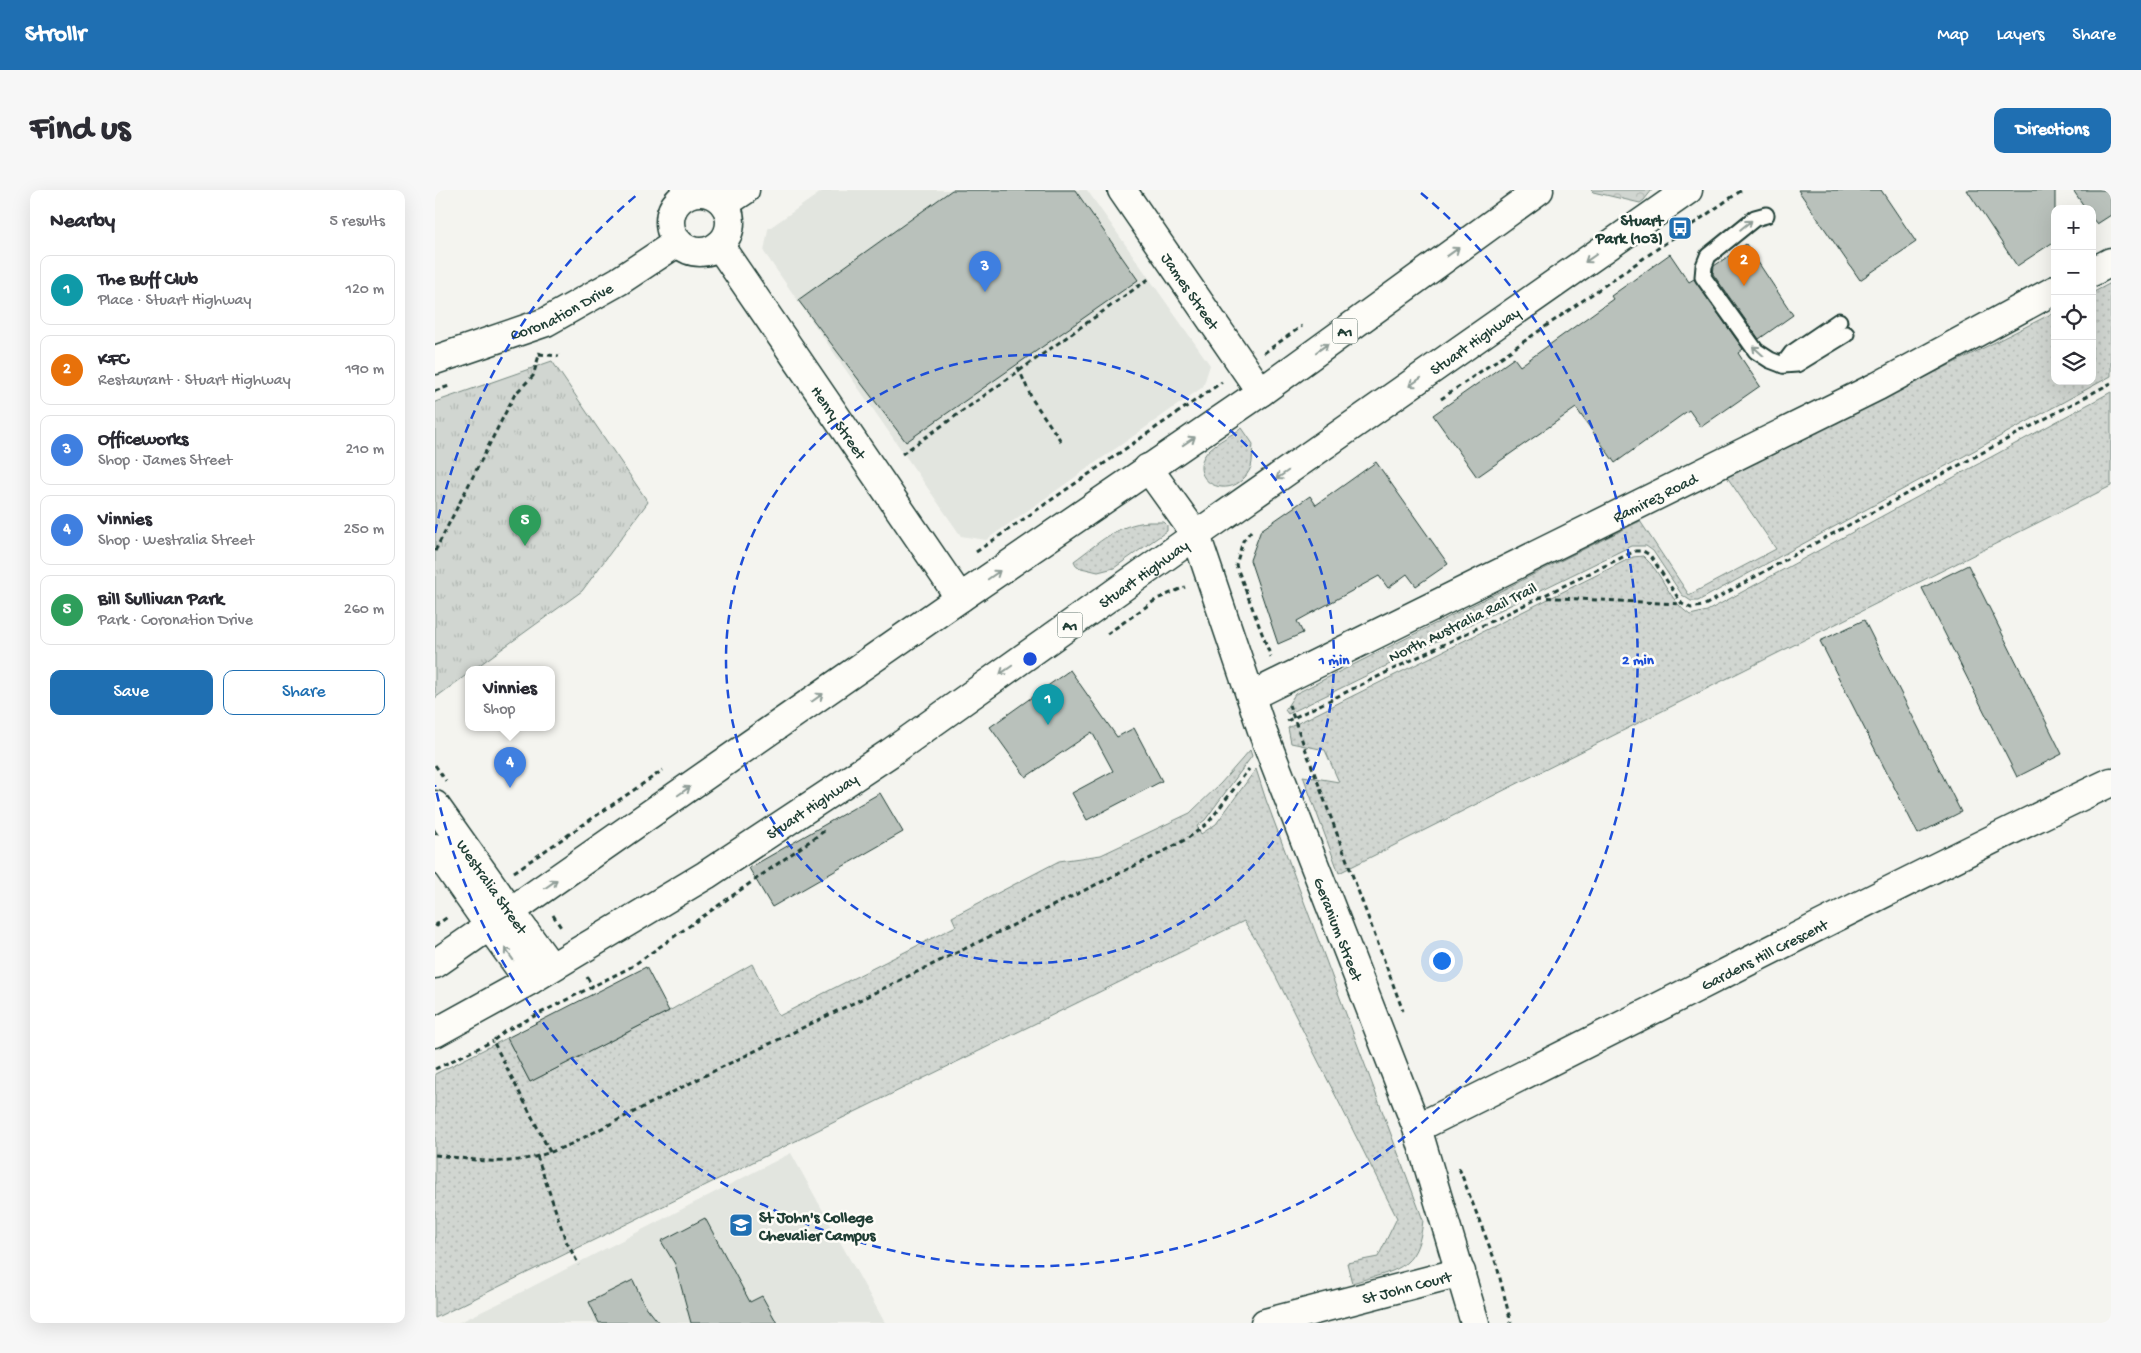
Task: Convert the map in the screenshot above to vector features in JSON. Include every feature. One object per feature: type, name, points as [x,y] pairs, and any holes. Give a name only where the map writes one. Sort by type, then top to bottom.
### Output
[{"type":"main road","name":"James Street","points":[[1122,190],[1261,392]]},
{"type":"main road","name":"A1","points":[[435,964],[501,920],[960,598],[1261,392],[1539,190]]},
{"type":"main road","name":"Stuart Highway","points":[[435,1033],[540,974],[706,875],[890,753],[1196,535],[1688,190]]},
{"type":"main road","points":[[702,192],[718,198],[735,197],[729,212],[729,230],[719,245],[712,250],[703,252],[685,248],[678,242],[673,233],[672,212],[683,193],[702,192]]},
{"type":"main road","name":"Coronation Drive","points":[[435,360],[546,322],[619,280],[678,242]]},
{"type":"main road","name":"Henry Street","points":[[719,245],[960,598]]},
{"type":"main road","points":[[2096,270],[2111,262]]},
{"type":"main road","name":"Ramirez Road","points":[[1251,696],[1869,390],[2051,292]]},
{"type":"main road","name":"Geranium Street","points":[[1148,468],[1196,535],[1268,745],[1417,1128],[1475,1323]]},
{"type":"main road","name":"Gardens Hill Crescent","points":[[1417,1128],[1561,1058],[1971,848],[2111,782]]},
{"type":"main road","name":"Westralia Street","points":[[435,805],[501,920],[540,974]]},
{"type":"main road","name":"Westralia Street","points":[[435,848],[501,920]]},
{"type":"main road","name":"St John Court","points":[[1265,1323],[1461,1272]]},
{"type":"lane","points":[[1766,215],[1755,218],[1708,256],[1703,266],[1703,277],[1756,351],[1770,360],[1783,364],[1797,364],[1842,328]]},
{"type":"path","points":[[1439,400],[1742,190]]},
{"type":"path","points":[[902,454],[1019,369],[1151,278]]},
{"type":"path","points":[[435,551],[515,394],[533,376],[546,322]]},
{"type":"path","points":[[531,357],[539,354],[559,356]]},
{"type":"path","points":[[1019,369],[1032,399],[1063,444]]},
{"type":"path","points":[[1537,597],[1682,604],[1691,608],[1703,606],[1810,546],[2111,384]]},
{"type":"path","points":[[435,391],[452,385]]},
{"type":"path","points":[[988,543],[1207,392]]},
{"type":"path","points":[[1252,529],[1243,540],[1237,565],[1294,718]]},
{"type":"path","name":"North Australia Rail Trail","points":[[550,1152],[569,1145],[716,1070],[1127,871],[1180,843],[1208,823],[1286,721],[1537,597],[1628,553],[1639,550],[1650,555],[1682,604]]},
{"type":"path","points":[[549,910],[562,929]]},
{"type":"path","points":[[436,924],[449,916]]},
{"type":"path","points":[[435,1069],[493,1041],[505,1031],[593,987],[586,975]]},
{"type":"path","points":[[435,1155],[499,1162],[527,1159],[550,1152],[493,1041]]},
{"type":"path","points":[[537,1156],[566,1241],[579,1265]]},
{"type":"shaded area","points":[[824,190],[1087,190],[1210,365],[1203,387],[986,540],[961,536],[764,252],[768,229]]},
{"type":"shaded area","name":"St John's College Chevalier Campus","points":[[791,1153],[885,1323],[458,1323],[510,1298]]},
{"type":"green space","points":[[1591,190],[1652,190],[1640,203]]},
{"type":"green space","points":[[2111,283],[2111,376],[2096,384],[2096,295],[2096,291]]},
{"type":"green space","points":[[2051,314],[2051,385],[2094,385],[1698,601],[1691,601],[1682,595],[1653,551],[1646,546],[1631,546],[1288,714],[1285,710],[1295,694],[1640,521],[1689,595],[1776,549],[1727,477]]},
{"type":"green space","points":[[552,361],[648,502],[582,591],[478,666],[465,666],[465,676],[435,698],[435,402]]},
{"type":"green space","points":[[2111,392],[2111,486],[1339,873],[1303,776],[1339,782],[1325,750],[1291,743],[1288,728],[1633,557],[1643,556],[1650,563],[1676,602],[1690,615],[1707,611]]},
{"type":"green space","points":[[1242,428],[1253,444],[1251,467],[1243,479],[1233,485],[1223,487],[1213,485],[1201,471],[1202,461],[1209,450]]},
{"type":"green space","points":[[1149,522],[1164,522],[1167,525],[1167,531],[1114,568],[1098,572],[1077,567],[1074,561],[1100,541],[1127,526]]},
{"type":"green space","points":[[1250,750],[1252,756],[1205,820],[1197,826],[1201,834],[1216,824],[1256,769],[1423,1220],[1416,1250],[1402,1266],[1381,1275],[1352,1283],[1347,1263],[1378,1257],[1397,1218],[1265,955],[1244,921],[435,1318],[435,1074],[507,1038],[530,1082],[669,1011],[752,964],[779,1016],[956,926],[952,917],[1059,861],[1101,855],[1190,813],[1221,783]]},
{"type":"building","points":[[952,190],[1075,190],[1138,280],[906,442],[798,300]]},
{"type":"building","points":[[1798,190],[1881,190],[1916,242],[1860,280]]},
{"type":"building","points":[[1967,190],[2055,190],[2055,205],[2051,205],[2051,244],[2017,266]]},
{"type":"building","points":[[2073,190],[2111,190],[2111,215],[2097,224],[2096,205],[2083,205]]},
{"type":"building","points":[[1746,244],[1793,315],[1759,339],[1713,274],[1714,266]]},
{"type":"building","points":[[1670,254],[1689,282],[1694,279],[1743,349],[1738,353],[1760,386],[1701,427],[1689,410],[1615,463],[1576,408],[1477,477],[1433,415],[1514,358],[1520,366],[1613,299],[1611,296]]},
{"type":"building","points":[[1376,462],[1448,564],[1416,586],[1407,574],[1388,588],[1379,576],[1297,621],[1303,633],[1278,644],[1250,560],[1261,530],[1310,496],[1316,505]]},
{"type":"building","points":[[1968,565],[2062,754],[2017,777],[1922,588]]},
{"type":"building","points":[[1864,620],[1961,812],[1918,834],[1820,641]]},
{"type":"building","points":[[1070,670],[1117,737],[1134,728],[1162,781],[1087,820],[1072,793],[1113,771],[1092,732],[1026,777],[990,727]]},
{"type":"building","points":[[880,793],[903,832],[772,907],[749,868]]},
{"type":"building","points":[[646,967],[669,1011],[530,1082],[507,1038]]},
{"type":"building","points":[[705,1218],[750,1302],[762,1296],[777,1323],[691,1323],[675,1264],[661,1241]]},
{"type":"building","points":[[633,1280],[644,1304],[659,1323],[599,1323],[589,1302]]},
{"type":"place","name":"Stuart Park (103)","points":[[1680,228]]},
{"type":"place","name":"KFC","points":[[1744,286]]},
{"type":"place","name":"Officeworks","points":[[985,292]]},
{"type":"place","name":"Bill Sullivan Park","points":[[525,546]]},
{"type":"place","name":"The Buff Club","points":[[1048,725]]},
{"type":"place","name":"Vinnies","points":[[510,788]]},
{"type":"place","name":"St John's College Chevalier Campus","points":[[741,1225]]}]
